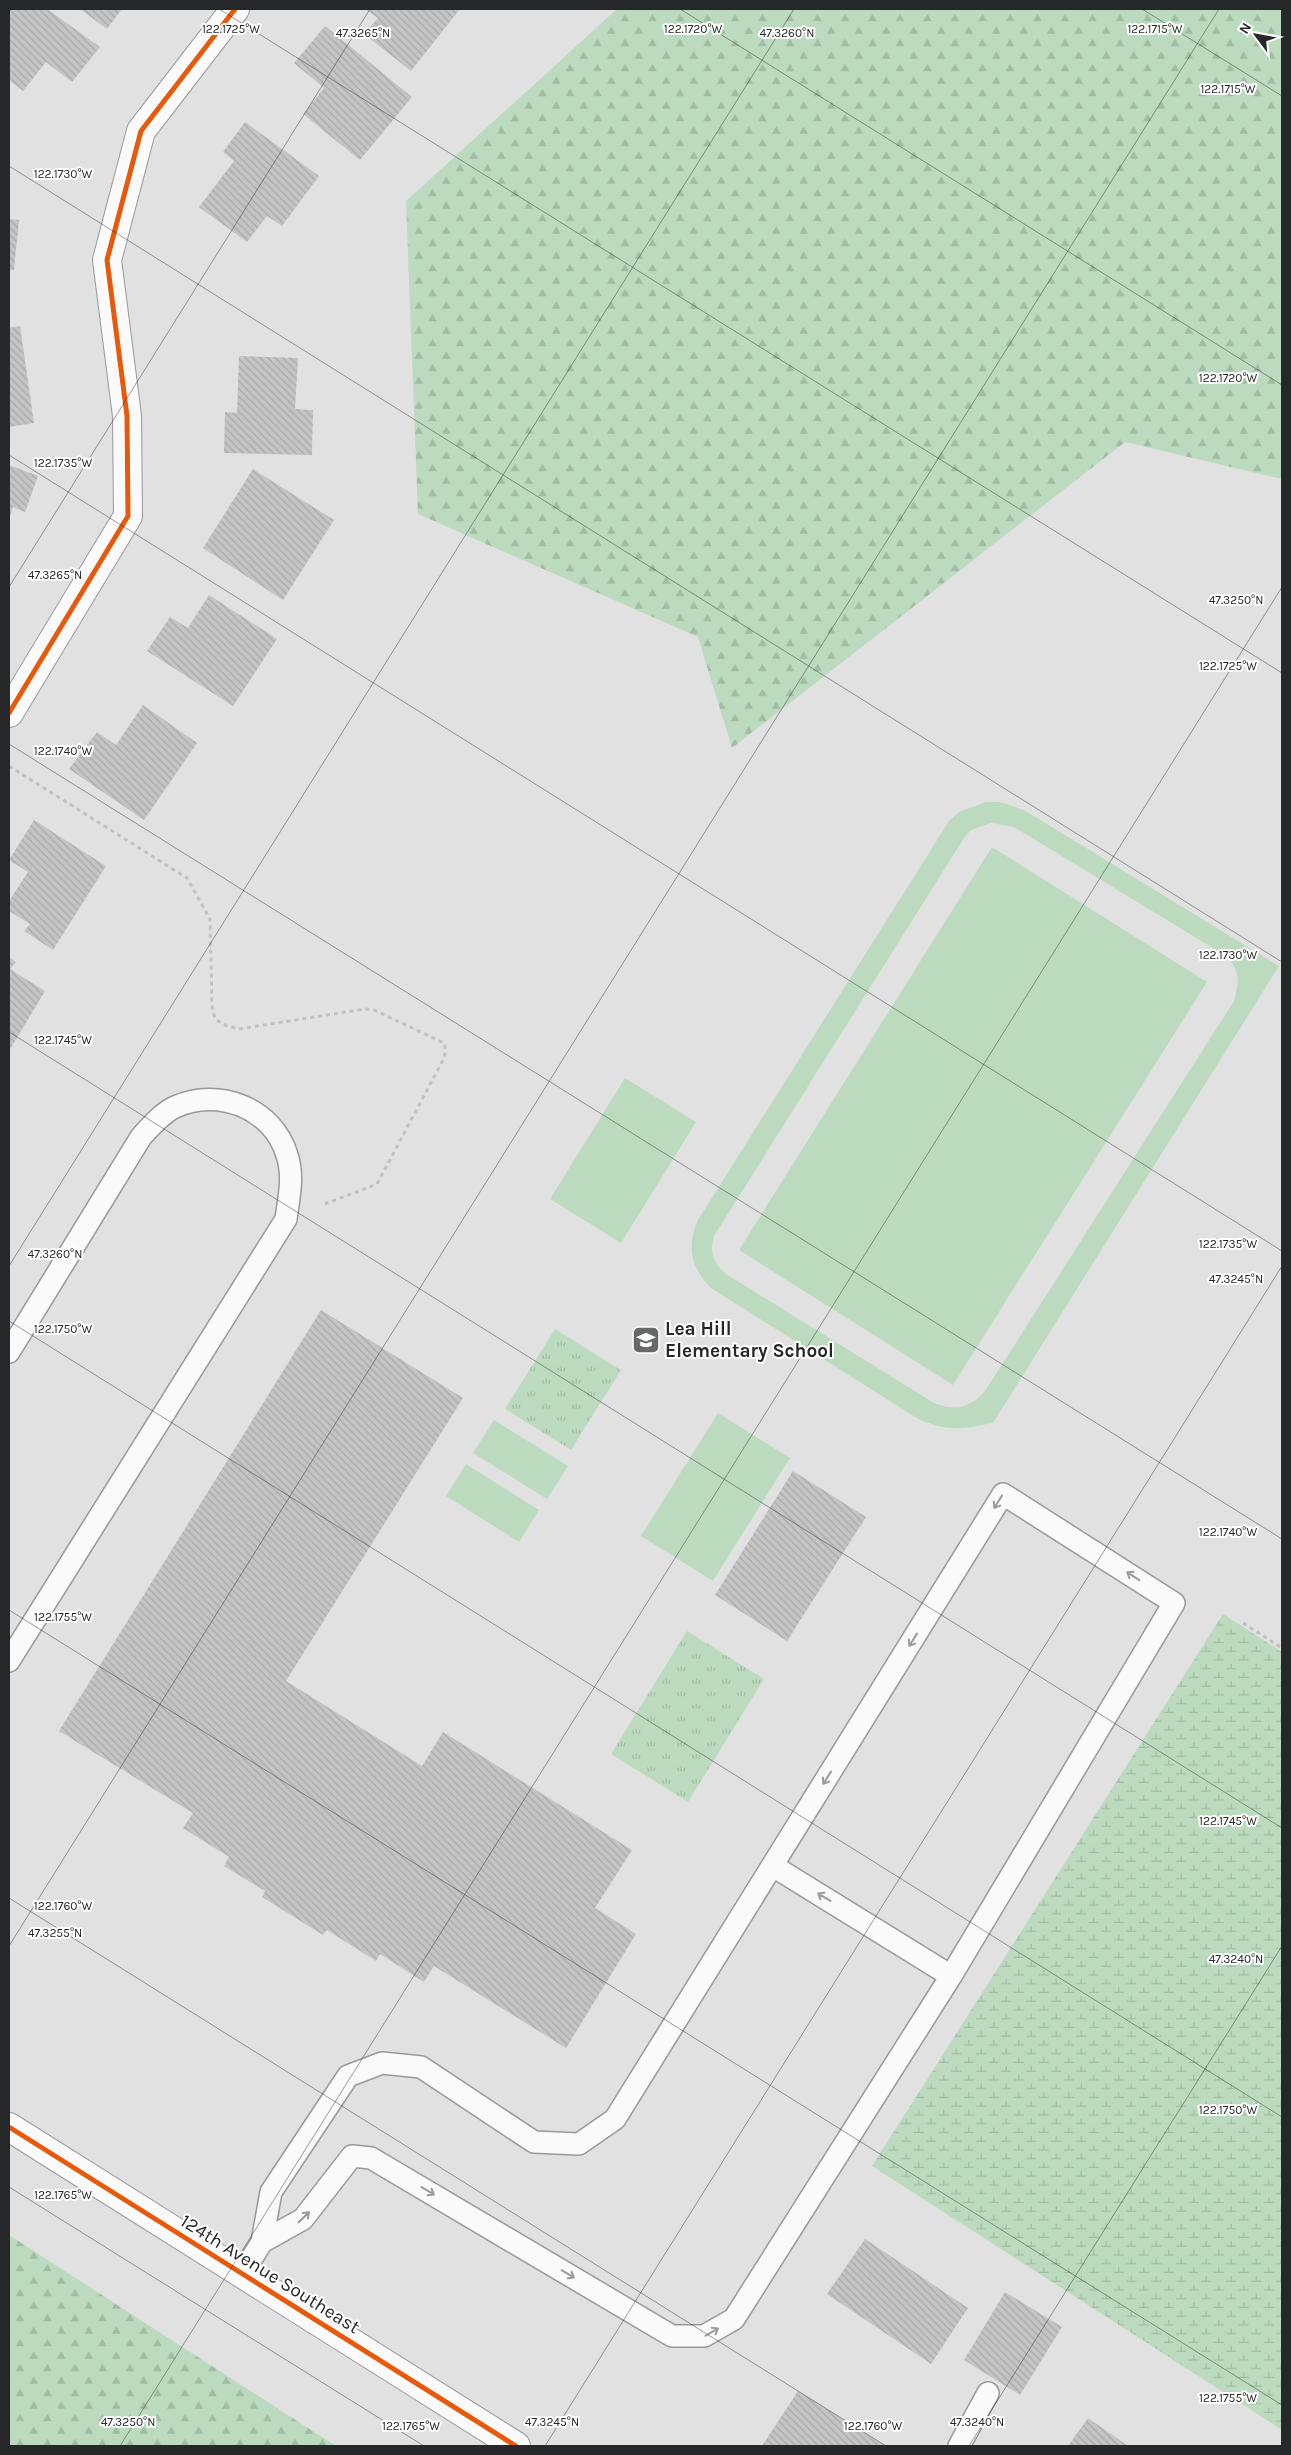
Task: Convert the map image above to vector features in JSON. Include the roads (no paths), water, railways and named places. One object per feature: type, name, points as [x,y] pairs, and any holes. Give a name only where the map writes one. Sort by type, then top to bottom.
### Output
[{"type":"street","points":[[9,713],[128,516],[127,416],[107,260],[141,131],[235,9]]},
{"type":"street","name":"124th Avenue Southeast","points":[[9,2127],[516,2446]]},
{"type":"lane","points":[[9,1352],[141,1137],[156,1121],[174,1107],[197,1100],[219,1099],[241,1104],[261,1116],[277,1133],[287,1154],[291,1177],[286,1219],[9,1661]]},
{"type":"lane","points":[[242,2274],[262,2242],[271,2192],[348,2076],[382,2063],[421,2067],[534,2142],[579,2144],[615,2119],[1003,1494],[1174,1603],[951,1976],[734,2320],[704,2336],[672,2336],[371,2158],[352,2156],[303,2220],[262,2242]]},
{"type":"lane","points":[[773,1866],[951,1976]]},
{"type":"lane","points":[[959,2446],[988,2393]]},
{"type":"place","name":"Lea Hill Elementary School","points":[[646,1340]]}]
